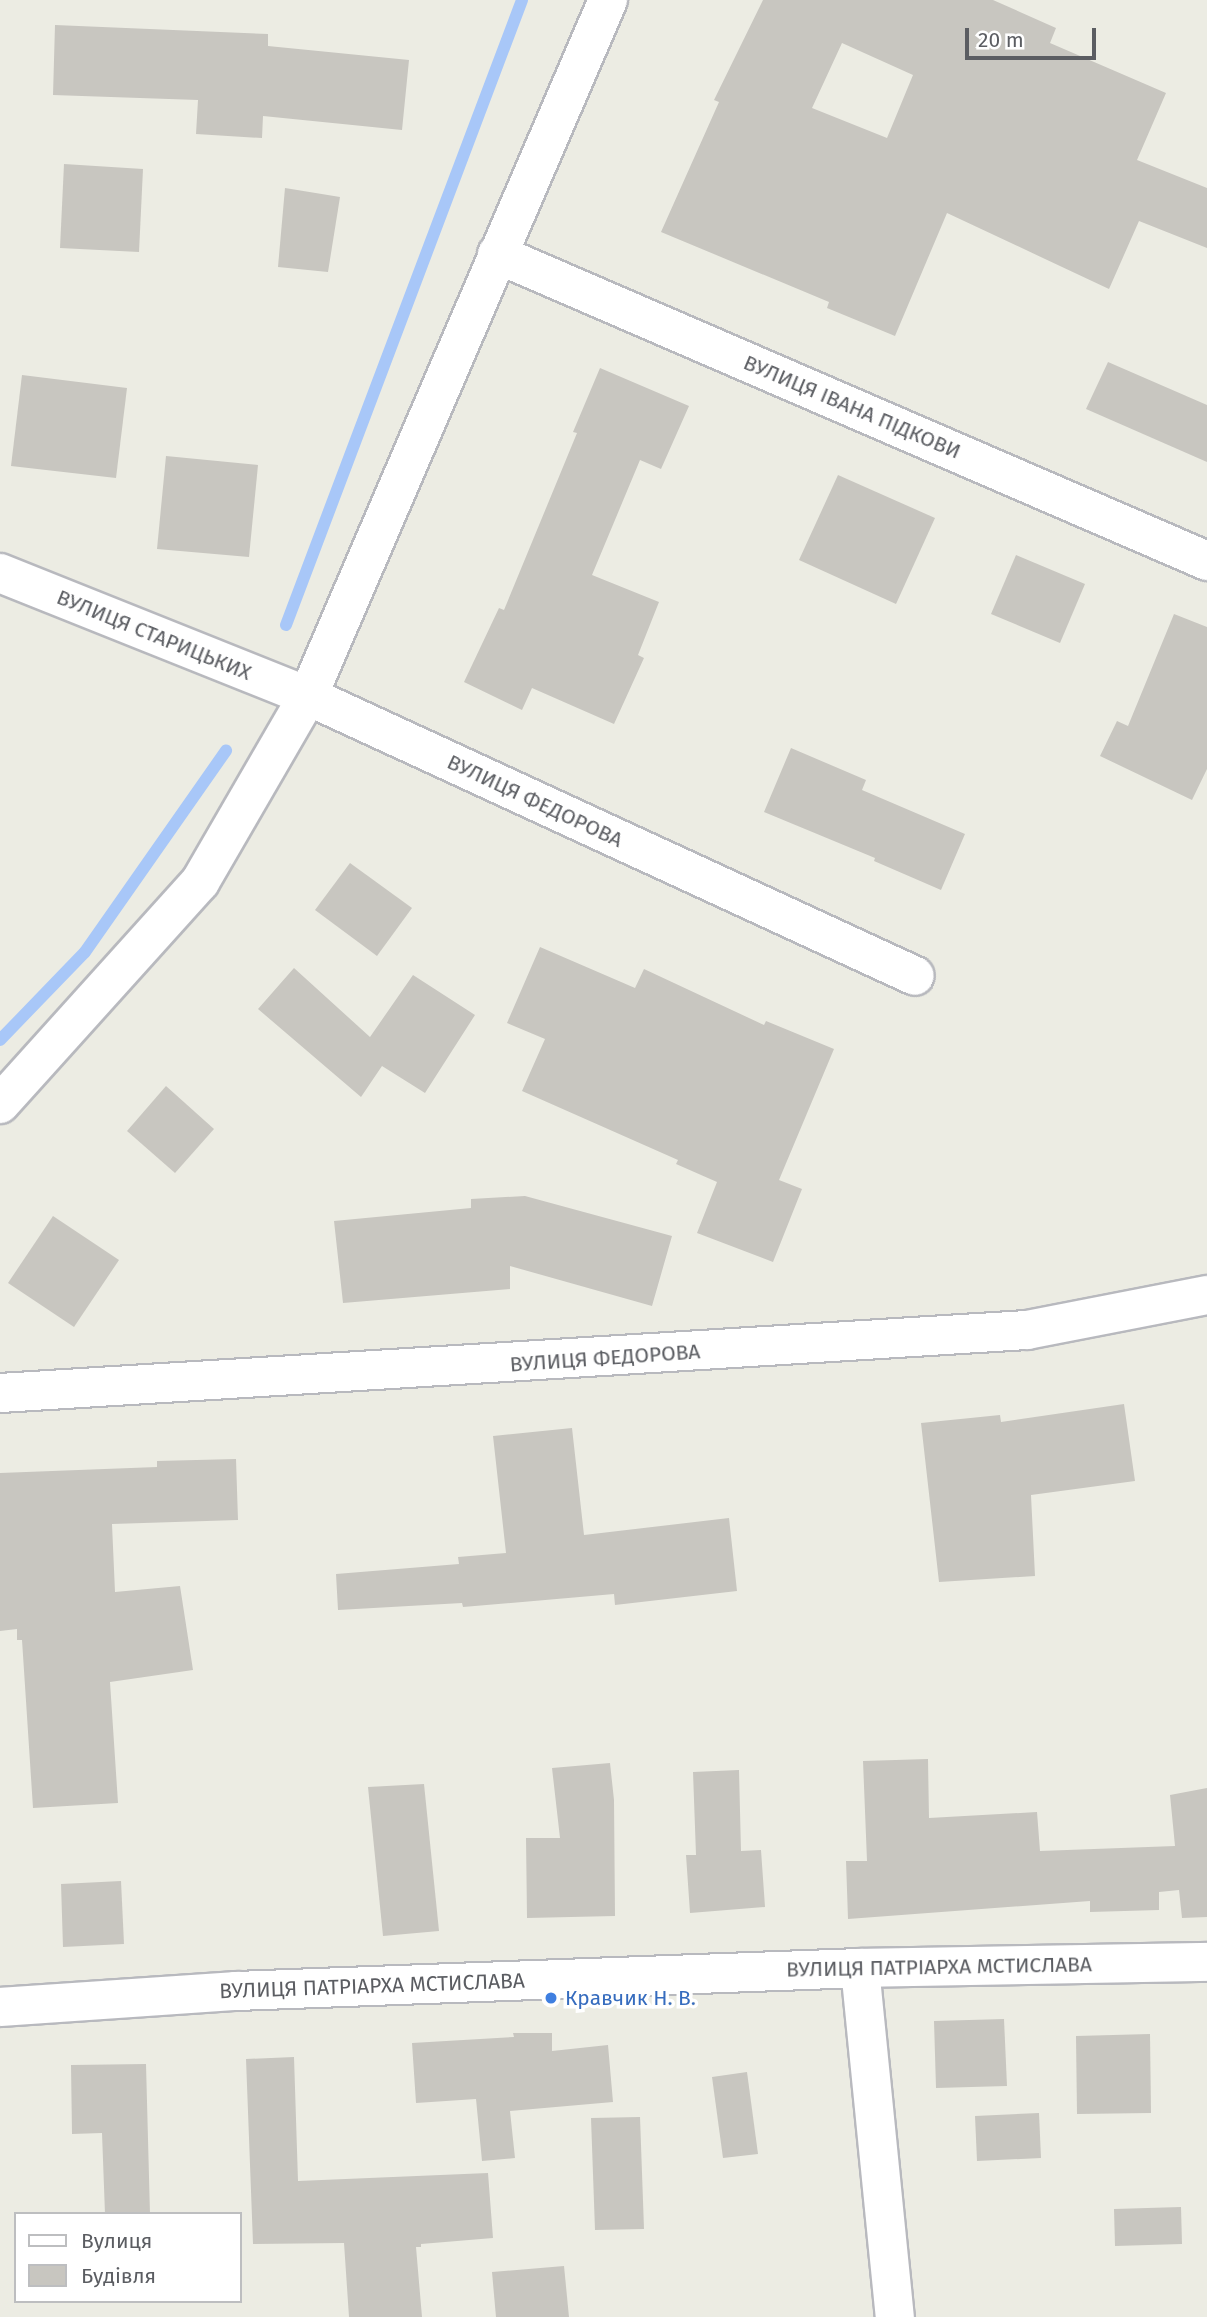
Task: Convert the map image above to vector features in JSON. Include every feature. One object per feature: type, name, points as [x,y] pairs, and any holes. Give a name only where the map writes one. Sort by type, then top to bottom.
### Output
[{"type":"street","points":[[0,1104],[200,882],[308,696],[608,0]]},
{"type":"street","name":"ВУЛИЦЯ ІВАНА ПІДКОВИ","points":[[497,254],[1207,561]]},
{"type":"street","name":"ВУЛИЦЯ СТАРИЦЬКИХ","points":[[0,573],[308,696]]},
{"type":"street","name":"ВУЛИЦЯ ФЕДОРОВА","points":[[308,696],[915,976]]},
{"type":"street","name":"ВУЛИЦЯ ФЕДОРОВА","points":[[0,1392],[1027,1330],[1207,1295]]},
{"type":"street","name":"ВУЛИЦЯ ПАТРІАРХА МСТИСЛАВА","points":[[0,2007],[236,1991],[860,1968],[1207,1962]]},
{"type":"street","points":[[860,1968],[895,2317]]},
{"type":"building","points":[[763,0],[993,0],[1056,28],[1050,43],[1166,93],[1137,160],[1207,188],[1207,248],[1139,221],[1109,289],[947,213],[895,336],[827,308],[829,302],[661,232],[719,102],[714,100]],"holes":[[[842,43],[913,75],[887,138],[812,108]]]},
{"type":"building","points":[[55,25],[268,34],[268,46],[409,60],[402,130],[263,116],[262,138],[196,134],[198,100],[53,95]]},
{"type":"building","points":[[64,164],[143,169],[139,252],[60,248]]},
{"type":"building","points":[[285,188],[340,197],[328,272],[278,267]]},
{"type":"building","points":[[1108,362],[1207,405],[1207,462],[1086,409]]},
{"type":"building","points":[[600,368],[689,406],[661,469],[640,460],[592,575],[659,602],[638,655],[644,658],[614,724],[532,688],[522,710],[464,682],[499,608],[504,610],[577,433],[573,432]]},
{"type":"building","points":[[22,375],[127,388],[116,478],[11,466]]},
{"type":"building","points":[[166,456],[258,465],[249,557],[157,549]]},
{"type":"building","points":[[838,475],[935,518],[896,604],[799,560]]},
{"type":"building","points":[[1016,555],[1085,584],[1060,643],[991,614]]},
{"type":"building","points":[[1174,614],[1207,627],[1207,769],[1192,800],[1100,756],[1117,721],[1128,726]]},
{"type":"building","points":[[791,748],[866,780],[862,790],[965,834],[941,890],[874,861],[875,858],[764,812]]},
{"type":"building","points":[[350,863],[412,908],[377,956],[315,910]]},
{"type":"building","points":[[540,947],[635,988],[644,969],[764,1025],[766,1021],[834,1049],[779,1180],[802,1189],[773,1262],[697,1233],[717,1182],[676,1164],[678,1160],[522,1091],[545,1039],[507,1023]]},
{"type":"building","points":[[294,968],[370,1037],[413,975],[475,1015],[425,1093],[382,1066],[361,1097],[258,1009]]},
{"type":"building","points":[[166,1086],[214,1129],[175,1173],[127,1131]]},
{"type":"building","points":[[525,1196],[672,1236],[652,1306],[510,1266],[510,1289],[343,1303],[334,1221],[471,1208],[471,1199]]},
{"type":"building","points":[[53,1216],[119,1260],[74,1327],[8,1283]]},
{"type":"building","points":[[1124,1404],[1135,1481],[1031,1495],[1035,1576],[939,1582],[921,1423],[1000,1415],[1001,1422]]},
{"type":"building","points":[[572,1428],[584,1535],[729,1518],[737,1591],[615,1605],[614,1594],[463,1607],[462,1603],[338,1610],[336,1574],[459,1564],[458,1557],[506,1553],[493,1436]]},
{"type":"building","points":[[236,1459],[238,1520],[112,1524],[115,1592],[180,1586],[193,1670],[110,1682],[118,1803],[33,1808],[22,1640],[17,1640],[17,1629],[0,1631],[0,1473],[157,1467],[157,1461]]},
{"type":"building","points":[[928,1759],[929,1818],[1037,1812],[1040,1851],[1175,1846],[1170,1795],[1207,1788],[1207,1917],[1182,1918],[1179,1890],[1159,1892],[1159,1910],[1090,1912],[1090,1901],[848,1919],[846,1861],[867,1861],[863,1761]]},
{"type":"building","points":[[610,1763],[614,1800],[615,1916],[527,1918],[526,1838],[560,1838],[552,1768]]},
{"type":"building","points":[[739,1770],[741,1851],[761,1850],[765,1907],[690,1913],[686,1855],[696,1855],[693,1772]]},
{"type":"building","points":[[424,1784],[439,1931],[383,1936],[368,1787]]},
{"type":"building","points":[[121,1881],[124,1944],[63,1947],[61,1884]]},
{"type":"building","points":[[1004,2019],[1007,2086],[936,2088],[934,2021]]},
{"type":"building","points":[[513,2033],[552,2033],[552,2051],[608,2045],[613,2102],[510,2111],[515,2158],[482,2161],[476,2099],[416,2103],[412,2043],[514,2037]]},
{"type":"building","points":[[1150,2034],[1151,2113],[1077,2114],[1076,2036]]},
{"type":"building","points":[[294,2057],[298,2181],[488,2173],[493,2238],[421,2244],[421,2247],[416,2247],[422,2317],[349,2317],[344,2243],[253,2244],[246,2059]]},
{"type":"building","points":[[146,2064],[150,2212],[105,2212],[102,2133],[72,2134],[71,2065]]},
{"type":"building","points":[[747,2072],[758,2154],[723,2158],[712,2077]]},
{"type":"building","points":[[1039,2113],[1041,2158],[977,2161],[975,2116]]},
{"type":"building","points":[[640,2117],[644,2229],[595,2230],[591,2118]]},
{"type":"building","points":[[1181,2207],[1182,2244],[1115,2246],[1114,2209]]},
{"type":"building","points":[[564,2266],[569,2317],[496,2317],[492,2272]]},
{"type":"waterway","points":[[286,625],[522,0]]},
{"type":"waterway","points":[[0,1040],[85,952],[226,751]]},
{"type":"place","name":"Кравчик Н. В.","points":[[551,1998]]}]
